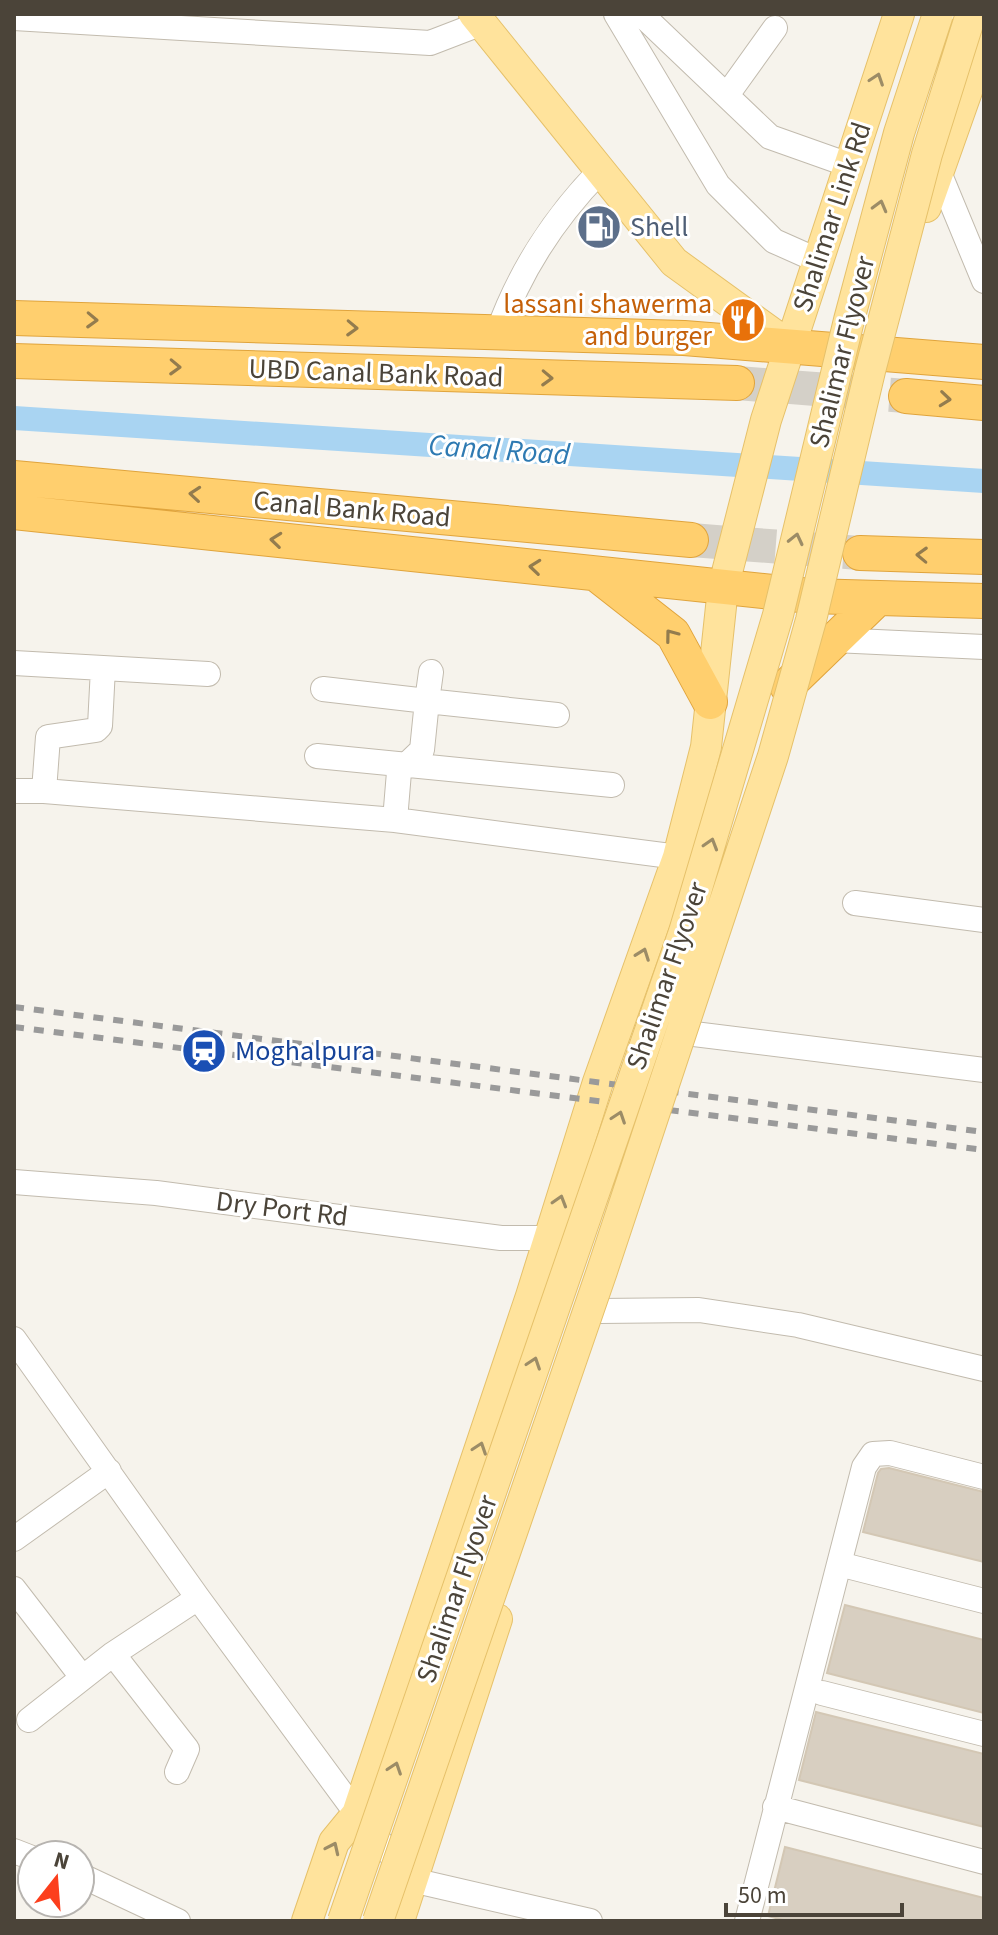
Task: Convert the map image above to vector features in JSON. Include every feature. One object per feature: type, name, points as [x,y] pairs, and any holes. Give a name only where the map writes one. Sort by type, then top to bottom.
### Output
[{"type":"highway","points":[[14,318],[684,338],[984,362]]},
{"type":"highway","name":"UBD Canal Bank Road","points":[[14,361],[737,383]]},
{"type":"highway","points":[[906,396],[984,403]]},
{"type":"highway","name":"Canal Bank Road","points":[[14,478],[691,540]]},
{"type":"highway","points":[[14,512],[810,596],[984,601]]},
{"type":"highway","points":[[860,553],[984,557]]},
{"type":"highway","points":[[597,574],[673,634],[710,702]]},
{"type":"highway","points":[[787,686],[878,598]]},
{"type":"main road","name":"Shalimar Link Rd","points":[[307,1921],[334,1842],[357,1814],[603,1067],[678,857],[695,801],[723,588],[766,420],[899,14]]},
{"type":"main road","name":"Shalimar Flyover","points":[[343,1921],[693,901],[778,615],[849,320],[899,133],[938,14]]},
{"type":"main road","name":"Shalimar Flyover","points":[[378,1921],[597,1286],[773,756],[811,620],[870,371],[927,154],[971,14]]},
{"type":"main road","points":[[478,18],[674,262],[790,346]]},
{"type":"main road","points":[[399,1921],[599,1311],[694,1034],[861,410],[938,170],[984,43]]},
{"type":"main road","points":[[603,1067],[677,1085]]},
{"type":"street","points":[[616,14],[718,185],[774,241],[819,261]]},
{"type":"street","points":[[641,14],[770,137],[849,165]]},
{"type":"street","points":[[14,18],[430,43],[478,18]]},
{"type":"street","points":[[727,95],[775,28]]},
{"type":"street","points":[[938,170],[984,281]]},
{"type":"street","points":[[498,332],[509,299],[550,233],[600,171]]},
{"type":"street","points":[[834,640],[984,647]]},
{"type":"street","points":[[14,663],[208,674]]},
{"type":"street","points":[[44,791],[48,737],[96,730],[100,726],[103,668]]},
{"type":"street","points":[[395,820],[402,766],[422,750],[431,672]]},
{"type":"street","points":[[323,689],[557,715]]},
{"type":"street","points":[[317,756],[612,785]]},
{"type":"street","points":[[14,791],[395,820],[678,857]]},
{"type":"street","points":[[855,903],[984,920]]},
{"type":"street","points":[[694,1034],[984,1070]]},
{"type":"street","name":"Dry Port Rd","points":[[14,1182],[156,1193],[501,1238],[549,1238]]},
{"type":"street","points":[[599,1311],[699,1310],[798,1325],[984,1369]]},
{"type":"street","points":[[14,1339],[198,1598],[357,1814],[412,1880],[590,1921]]},
{"type":"street","points":[[747,1921],[864,1467],[873,1454],[890,1453],[984,1477]]},
{"type":"street","points":[[14,1539],[109,1471]]},
{"type":"street","points":[[839,1564],[984,1601]]},
{"type":"street","points":[[14,1589],[82,1677]]},
{"type":"street","points":[[29,1720],[113,1654],[198,1598]]},
{"type":"street","points":[[113,1654],[187,1749],[177,1772]]},
{"type":"street","points":[[822,1693],[984,1734]]},
{"type":"street","points":[[775,1807],[984,1862]]},
{"type":"street","points":[[96,1883],[178,1921]]},
{"type":"building","points":[[889,1468],[984,1492],[984,1562],[863,1532],[878,1473],[881,1469]]},
{"type":"building","points":[[845,1605],[984,1640],[984,1713],[827,1673]]},
{"type":"building","points":[[816,1712],[984,1754],[984,1827],[799,1780]]},
{"type":"building","points":[[785,1847],[984,1898],[984,1921],[787,1921],[768,1916]]},
{"type":"waterway","name":"Canal Road","points":[[14,418],[984,481]]},
{"type":"tunnel","points":[[737,383],[906,396]]},
{"type":"tunnel","points":[[691,540],[859,553]]},
{"type":"railway","points":[[14,1007],[984,1132]]},
{"type":"railway","points":[[14,1027],[984,1150]]},
{"type":"place","name":"Shell","points":[[599,227]]},
{"type":"place","name":"lassani shawerma and burger","points":[[743,320]]},
{"type":"place","name":"Moghalpura","points":[[204,1051]]}]
